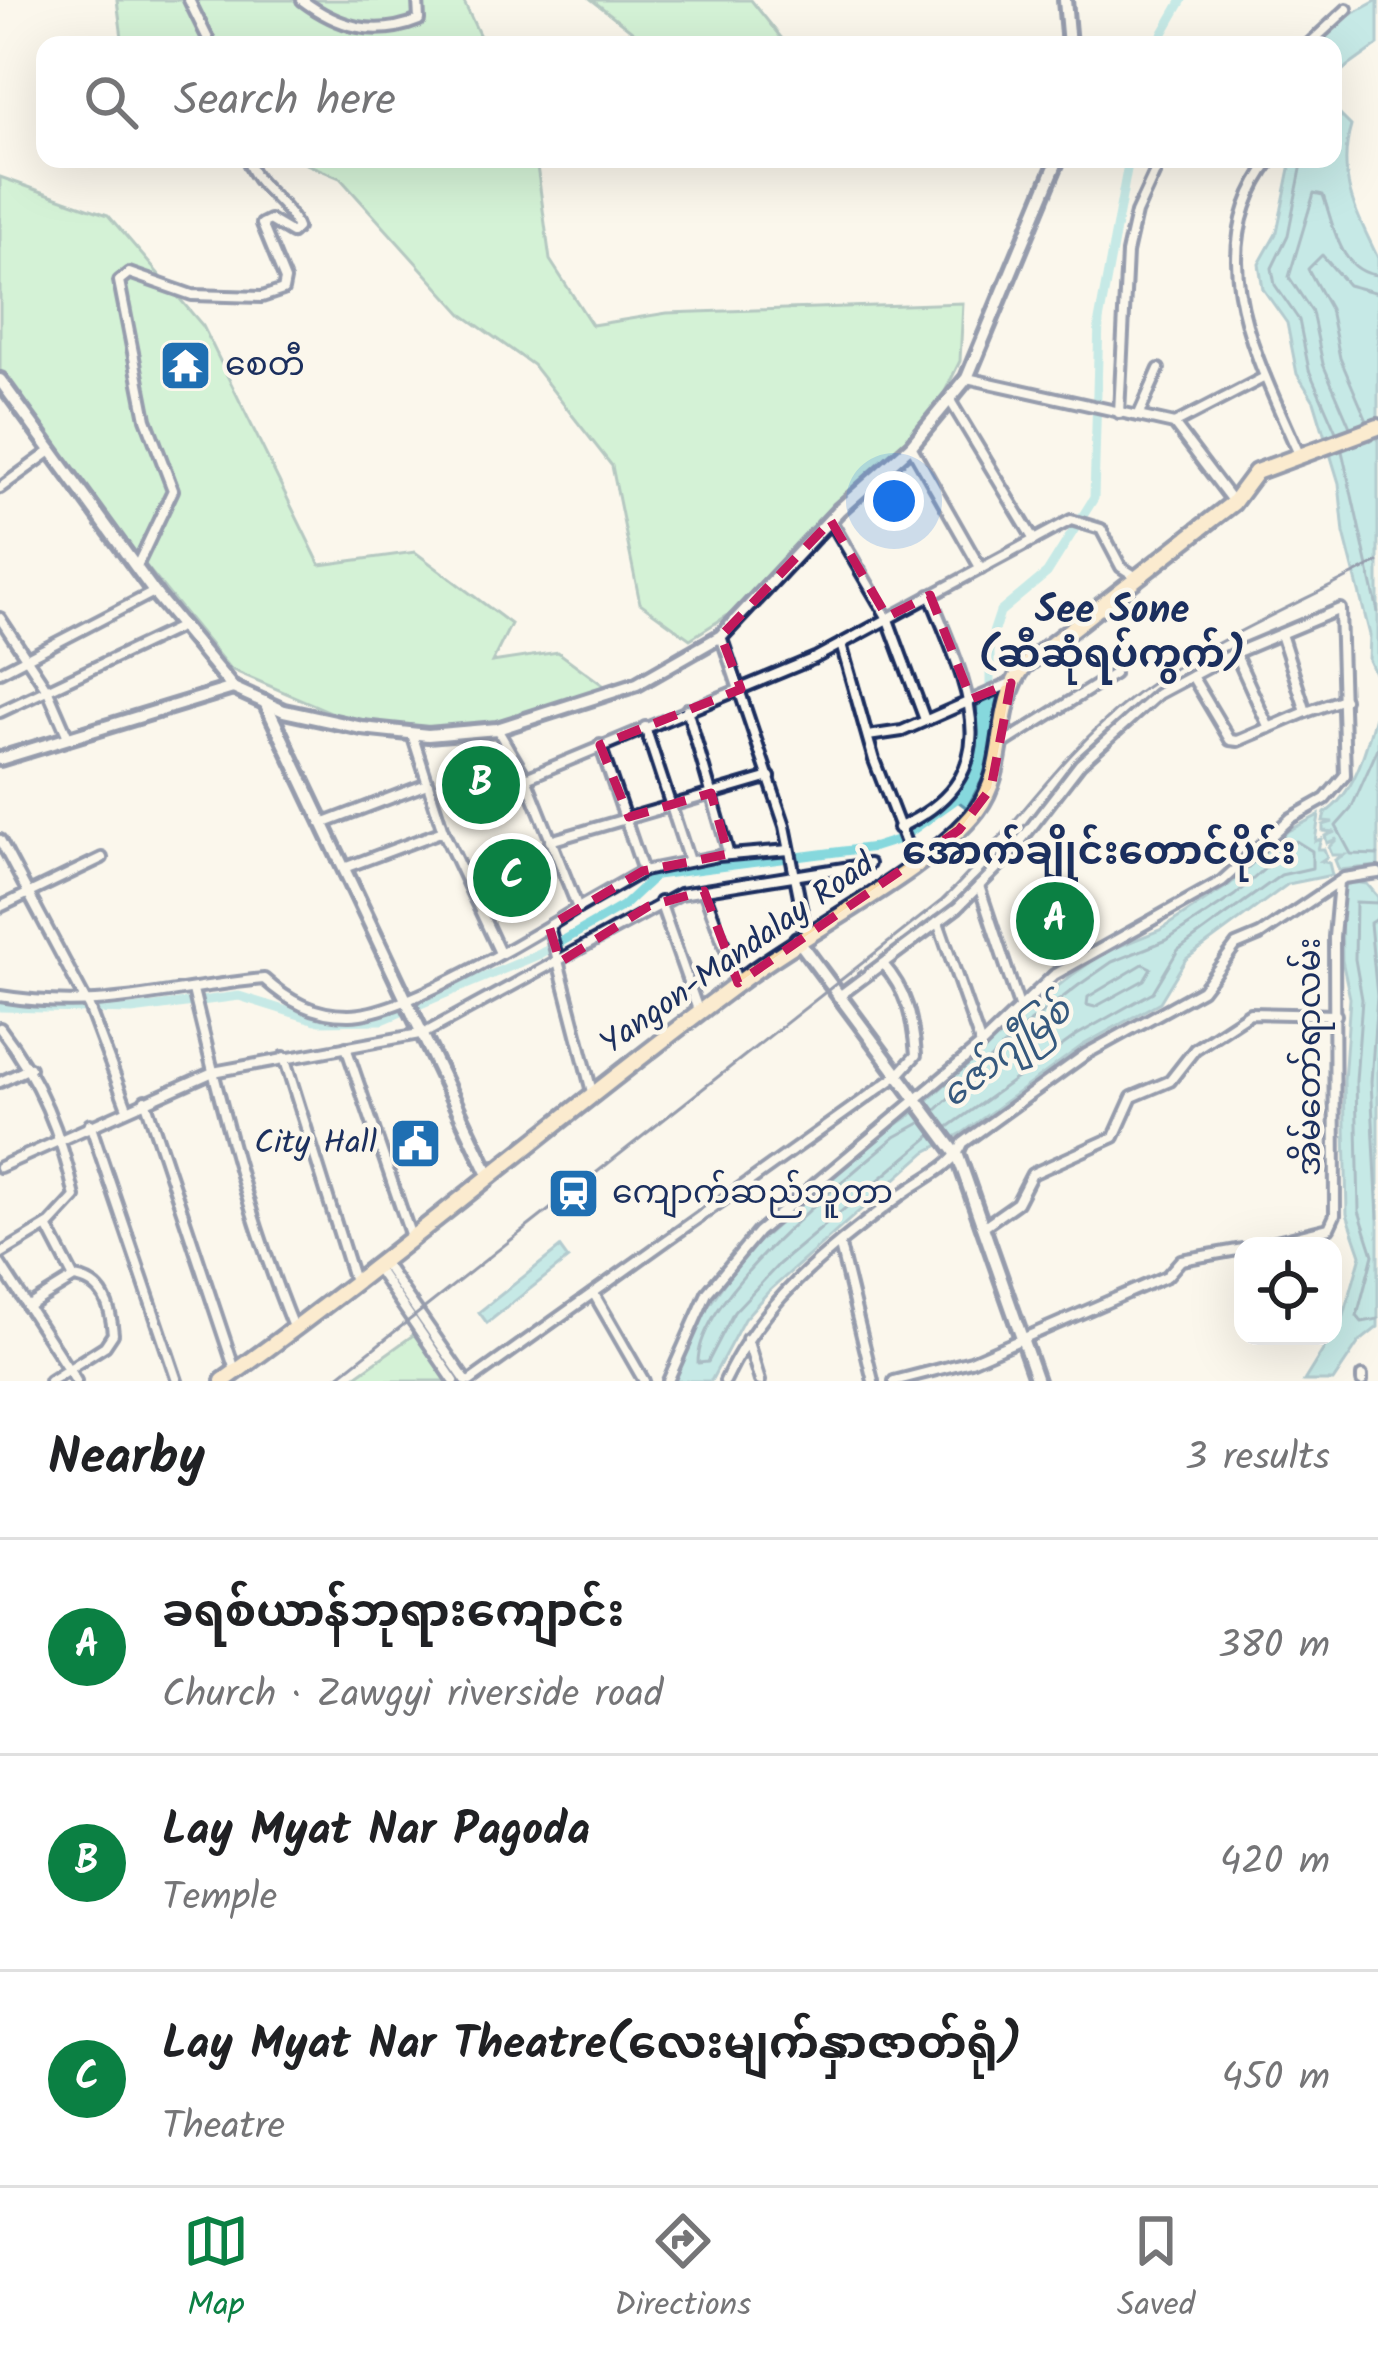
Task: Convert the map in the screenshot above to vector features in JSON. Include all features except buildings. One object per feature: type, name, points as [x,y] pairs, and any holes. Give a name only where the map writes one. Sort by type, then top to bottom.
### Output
[{"type":"highway","points":[[1006,684],[1233,503],[1256,472],[1298,452],[1378,427]]},
{"type":"highway","name":"Yangon-Mandalay Road","points":[[230,1376],[490,1177],[592,1092],[976,812],[992,788],[1004,743],[1006,684]]},
{"type":"main road","points":[[1065,0],[1068,36]]},
{"type":"main road","points":[[0,380],[155,592],[233,688],[325,721],[412,734],[497,729],[637,685],[721,636],[830,521],[911,446],[967,378],[1055,168]]},
{"type":"main road","points":[[0,759],[233,688]]},
{"type":"main road","points":[[265,703],[411,1002],[490,1177]]},
{"type":"main road","points":[[802,936],[838,997],[956,1153],[1009,1313],[1037,1381]]},
{"type":"street","points":[[189,0],[207,36]]},
{"type":"street","points":[[302,0],[341,26],[360,30],[419,20],[418,0]]},
{"type":"street","points":[[1317,36],[1347,8]]},
{"type":"street","points":[[137,566],[173,490],[146,418],[119,281],[136,274],[192,295],[262,296],[283,290],[285,280],[262,224],[270,220],[288,232],[297,228],[279,199],[257,183],[251,168]]},
{"type":"street","points":[[1118,412],[1127,253],[1136,213],[1157,168]]},
{"type":"street","points":[[1266,168],[1255,182],[1233,244],[1239,286],[1265,377],[1298,452]]},
{"type":"street","points":[[1139,414],[1159,369]]},
{"type":"street","points":[[1174,424],[1265,377]]},
{"type":"street","points":[[967,378],[1174,424],[1233,503]]},
{"type":"street","points":[[951,401],[1034,540]]},
{"type":"street","points":[[911,446],[981,568]]},
{"type":"street","points":[[0,488],[53,448]]},
{"type":"street","points":[[526,778],[841,644],[1071,520],[1101,529],[1121,567],[1140,579]]},
{"type":"street","points":[[830,521],[887,617],[924,717]]},
{"type":"street","points":[[0,672],[155,592]]},
{"type":"street","points":[[900,833],[942,802],[962,777],[971,739],[973,698],[930,595]]},
{"type":"street","points":[[668,1381],[707,1293],[758,1232],[918,1103],[1054,975],[1222,881],[1291,818],[1325,799],[1345,775],[1342,615],[1334,608],[1158,694],[1109,735],[979,886],[838,997]]},
{"type":"street","points":[[1,623],[48,692],[69,739]]},
{"type":"street","points":[[0,712],[183,625]]},
{"type":"street","points":[[1281,634],[1306,712]]},
{"type":"street","points":[[721,636],[770,777],[790,853],[802,936]]},
{"type":"street","points":[[841,644],[910,857]]},
{"type":"street","points":[[1235,653],[1268,728]]},
{"type":"street","points":[[1004,743],[1114,674]]},
{"type":"street","points":[[1192,676],[1230,740],[1345,698]]},
{"type":"street","points":[[868,736],[902,730],[1006,684]]},
{"type":"street","points":[[687,709],[729,855]]},
{"type":"street","points":[[645,727],[688,861]]},
{"type":"street","points":[[497,729],[526,778],[578,908]]},
{"type":"street","points":[[412,734],[443,831],[500,952]]},
{"type":"street","points":[[600,746],[629,817],[643,871]]},
{"type":"street","points":[[550,841],[770,777]]},
{"type":"street","points":[[322,824],[427,784]]},
{"type":"street","points":[[344,868],[443,831]]},
{"type":"street","points":[[0,840],[88,1005],[128,1108]]},
{"type":"street","points":[[0,996],[88,1005],[194,995],[264,979],[293,1003],[349,1016],[411,1002],[643,871],[729,855],[790,853]]},
{"type":"street","points":[[0,907],[101,858]]},
{"type":"street","points":[[1,1166],[209,1074],[423,1029],[660,902],[793,871],[869,864]]},
{"type":"street","points":[[725,1381],[778,1294],[964,1143],[1086,1054],[1202,990],[1236,945],[1260,935],[1343,879],[1378,873]]},
{"type":"street","name":"အိမ်တော်ရာလမ်း","points":[[1292,1237],[1329,1228],[1336,1215],[1336,1015],[1343,879]]},
{"type":"street","points":[[979,886],[1020,1011]]},
{"type":"street","points":[[704,891],[738,983]]},
{"type":"street","points":[[660,902],[683,979],[699,1012]]},
{"type":"street","points":[[938,922],[981,1045]]},
{"type":"street","points":[[549,926],[592,1092]]},
{"type":"street","points":[[379,1263],[468,1381],[898,1075],[916,1055],[914,1034],[902,986],[884,964]]},
{"type":"street","points":[[194,995],[209,1074],[264,1254],[293,1327]]},
{"type":"street","points":[[983,1227],[1017,1203],[1032,1174],[1114,1137],[1132,1097],[1170,1081],[1195,1049],[1250,1013],[1336,1015]]},
{"type":"street","points":[[0,1028],[30,1068],[62,1137],[75,1197],[46,1226],[0,1254]]},
{"type":"street","points":[[346,1047],[411,1237]]},
{"type":"street","points":[[284,1057],[354,1281]]},
{"type":"street","points":[[0,1082],[30,1068]]},
{"type":"street","points":[[146,1100],[230,1376]]},
{"type":"street","points":[[90,1124],[177,1381]]},
{"type":"street","points":[[46,1226],[74,1279],[94,1286],[108,1300],[113,1334],[105,1346],[50,1381]]},
{"type":"street","points":[[840,1246],[873,1381]]},
{"type":"street","points":[[895,1381],[1024,1340],[1167,1276],[1178,1261],[1234,1251]]},
{"type":"street","points":[[379,1263],[454,1381]]},
{"type":"street","points":[[0,1264],[76,1381]]},
{"type":"street","points":[[27,1307],[74,1279]]},
{"type":"street","points":[[594,1294],[644,1381]]},
{"type":"street","points":[[747,1339],[760,1381]]},
{"type":"highlighted area","points":[[831,521],[887,617],[930,595],[971,699],[1011,683],[991,788],[959,830],[738,983],[704,891],[649,906],[560,962],[549,926],[643,871],[728,854],[711,793],[629,817],[600,745],[741,689],[721,636]]},
{"type":"green space","points":[[117,0],[463,0],[480,36],[122,36]]},
{"type":"green space","points":[[592,0],[751,0],[780,36],[638,36]]},
{"type":"green space","points":[[316,168],[537,168],[550,260],[592,325],[667,313],[963,303],[960,361],[928,426],[808,530],[733,612],[690,639],[640,603],[612,466],[533,365],[463,315],[340,178]]},
{"type":"green space","points":[[0,177],[108,215],[203,326],[320,565],[415,552],[511,624],[492,662],[558,652],[607,688],[532,723],[370,729],[230,669],[0,387]]},
{"type":"green space","points":[[416,1333],[453,1381],[349,1381]]},
{"type":"water","points":[[1378,0],[1378,45],[1342,71],[1342,36],[1325,36],[1343,19]]},
{"type":"water","points":[[1342,117],[1351,126],[1347,178],[1378,258],[1378,680],[1369,660],[1370,635],[1344,533],[1339,483],[1314,401],[1297,374],[1287,323],[1263,289],[1259,264],[1277,232],[1290,168],[1342,168]]},
{"type":"water","points":[[999,695],[990,765],[967,808],[955,799],[974,758],[977,704]]},
{"type":"water","points":[[1378,705],[1378,866],[1339,870],[1335,860],[1344,855],[1332,855],[1329,847],[1337,839],[1327,843],[1325,836],[1335,832],[1323,831],[1323,825],[1333,822],[1323,821],[1353,780]]},
{"type":"water","name":"ဇော်ဂျီမြစ်","points":[[1319,815],[1315,841],[1321,839],[1318,849],[1324,849],[1327,857],[1321,861],[1329,863],[1332,875],[1288,884],[1186,959],[1160,1002],[1083,1045],[964,1132],[926,1152],[768,1292],[744,1319],[711,1381],[674,1381],[696,1324],[744,1255],[862,1149],[915,1112],[1016,1019],[1072,975],[1105,952],[1160,930],[1229,885],[1288,831]]},
{"type":"water","points":[[1341,880],[1367,884],[1378,897],[1378,1327],[1359,1342],[1333,1381],[1304,1381],[1326,1345],[1342,1345],[1342,1319],[1361,1255],[1347,1214],[1344,1081],[1350,998],[1342,960]]},
{"type":"water","points":[[560,1248],[568,1259],[487,1323],[479,1312]]},
{"type":"waterway","points":[[1161,36],[1182,0]]},
{"type":"waterway","points":[[990,701],[990,642],[1000,612],[1047,573],[1094,498],[1099,321],[1127,168]]},
{"type":"waterway","points":[[0,1007],[132,1010],[239,996],[319,1021],[382,1020],[540,954],[623,906],[656,875],[875,847],[900,839],[962,795]]},
{"type":"railway","points":[[332,1381],[941,901],[1055,772],[1129,700],[1218,643],[1378,562]]},
{"type":"place","name":"စေတီ","points":[[186,366]]},
{"type":"place","name":"Lay Myat Nar Pagoda","points":[[481,785]]},
{"type":"place","name":"Lay Myat Nar Theatre(လေးမျက်နှာဇာတ်ရုံ)","points":[[512,878]]},
{"type":"place","name":"ခရစ်ယာန်ဘုရားကျောင်း","points":[[1055,921]]},
{"type":"place","name":"City Hall","points":[[416,1144]]},
{"type":"place","name":"ကျောက်ဆည်ဘူတာ","points":[[573,1194]]},
{"type":"district","name":"See Sone (ဆီဆုံရပ်ကွက်)","points":[[1112,634]]},
{"type":"district","name":"အောက်ချိုင်းတောင်ပိုင်း","points":[[1099,854]]}]
